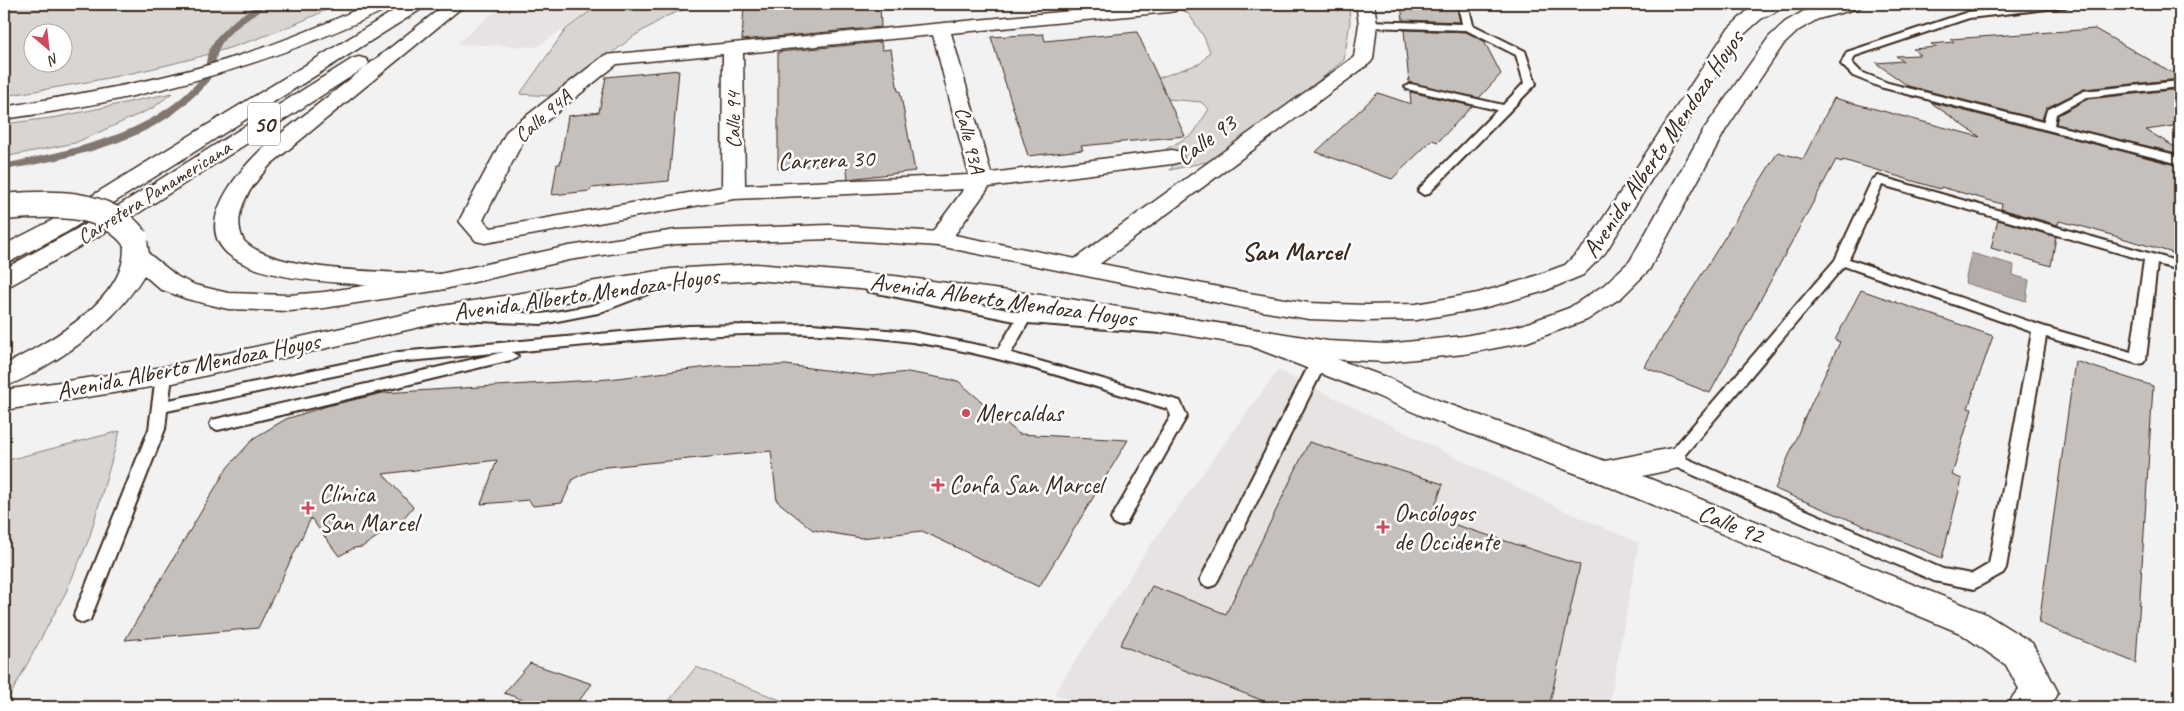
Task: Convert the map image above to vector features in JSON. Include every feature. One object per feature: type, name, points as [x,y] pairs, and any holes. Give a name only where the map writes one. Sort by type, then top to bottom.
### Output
[{"type":"main road","points":[[4,113],[96,98],[169,83],[244,62],[302,42],[383,4]]},
{"type":"main road","name":"Carretera Panamericana","points":[[4,255],[66,222],[417,4]]},
{"type":"main road","points":[[440,282],[327,273],[264,263],[240,251],[232,243],[228,225],[230,208],[237,192],[264,160],[455,4]]},
{"type":"main road","name":"Carretera Panamericana","points":[[4,279],[121,214],[455,4]]},
{"type":"main road","points":[[1365,4],[1368,24]]},
{"type":"main road","name":"Avenida Alberto Mendoza Hoyos","points":[[4,207],[58,205],[86,209],[108,215],[125,226],[136,248],[169,283],[187,291],[228,300],[289,303],[324,300],[440,282],[570,253],[676,237],[830,232],[939,239],[1082,266],[1249,302],[1309,311],[1416,312],[1479,301],[1533,286],[1574,270],[1596,248],[1734,34],[1754,15],[1777,4]]},
{"type":"main road","name":"Avenida Alberto Mendoza Hoyos","points":[[4,400],[164,376],[442,314],[582,290],[681,276],[756,272],[827,278],[1063,306],[1328,350],[1386,352],[1464,345],[1527,333],[1578,314],[1614,291],[1640,265],[1716,128],[1776,40],[1792,26],[1811,15],[1853,4]]},
{"type":"main road","points":[[733,49],[1169,7]]},
{"type":"main road","name":"Calle 93","points":[[1082,266],[1363,59],[1368,24]]},
{"type":"main road","name":"Calle 93A","points":[[939,239],[982,181],[940,30]]},
{"type":"main road","name":"Calle 94A","points":[[485,236],[471,221],[515,136],[612,59],[733,49]]},
{"type":"main road","name":"Calle 94","points":[[733,49],[734,192]]},
{"type":"main road","name":"Carrera 30","points":[[485,236],[734,192],[982,181],[1172,157]]},
{"type":"main road","points":[[4,377],[30,364],[66,341],[96,318],[118,296],[132,275],[136,248]]},
{"type":"main road","name":"Calle 92","points":[[1263,340],[1318,363],[1378,384],[1430,408],[1604,472],[1972,623],[2019,654],[2040,692],[2026,707]]},
{"type":"main road","points":[[1378,384],[1386,352]]},
{"type":"main road","points":[[1604,472],[1672,459]]},
{"type":"lane","points":[[1463,4],[1468,27]]},
{"type":"lane","points":[[2065,4],[1968,14],[1851,54],[1846,64],[1857,74],[1884,85],[2180,160]]},
{"type":"lane","points":[[1368,24],[1468,27],[1521,53],[1530,84],[1424,191]]},
{"type":"lane","points":[[2048,126],[2052,112],[2084,94],[2180,84]]},
{"type":"lane","points":[[1412,87],[1506,109]]},
{"type":"lane","points":[[2040,330],[1997,568],[1974,582],[1940,576],[1672,459],[1840,261],[1878,180],[2180,266]]},
{"type":"lane","points":[[1840,261],[2040,330],[2138,359],[2151,258]]},
{"type":"lane","points":[[827,278],[1024,318],[1092,325],[1221,332]]},
{"type":"lane","points":[[1002,355],[1024,318]]},
{"type":"lane","points":[[159,407],[399,358],[688,331],[812,329],[912,337],[1002,355],[1174,405],[1179,416],[1120,519]]},
{"type":"lane","points":[[218,424],[563,343]]},
{"type":"lane","points":[[1209,580],[1318,363]]},
{"type":"lane","points":[[83,615],[157,429],[164,376]]},
{"type":"shaded area","points":[[4,4],[338,4],[259,38],[217,52],[132,73],[4,96]]},
{"type":"shaded area","points":[[503,4],[599,4],[537,47],[457,44]]},
{"type":"shaded area","points":[[600,4],[697,4],[667,16],[634,36],[568,87],[548,96],[520,94],[566,29]]},
{"type":"shaded area","points":[[1169,4],[1349,4],[1350,22],[1344,60],[1256,134],[1215,160],[1170,170],[1181,153],[1166,149],[1193,134],[1209,109],[1201,102],[1113,94],[1201,63],[1210,52],[1204,37],[1188,13]]},
{"type":"shaded area","points":[[172,93],[153,108],[75,143],[4,157],[4,124],[58,117]]},
{"type":"shaded area","points":[[1971,253],[2014,265],[2013,275],[2029,280],[2026,301],[1965,283]]},
{"type":"shaded area","name":"Oncólogos de Occidente","points":[[1278,370],[1565,511],[1639,543],[1609,707],[1088,707],[1054,694],[1149,547]]},
{"type":"shaded area","points":[[120,431],[89,539],[66,592],[4,707],[4,461]]},
{"type":"shaded area","points":[[696,667],[798,707],[664,707]]},
{"type":"building","points":[[744,4],[880,4],[881,27],[742,40]]},
{"type":"building","points":[[1401,4],[1456,4],[1460,22],[1403,20]]},
{"type":"building","points":[[2095,29],[2180,77],[2180,79],[2084,89],[2046,108],[2042,120],[1908,86],[1876,63],[1903,61],[1896,56],[1920,55],[1913,49],[1937,47],[1931,44],[1954,42],[1950,39]]},
{"type":"building","points":[[1404,30],[1466,32],[1484,41],[1501,74],[1479,98],[1409,83]]},
{"type":"building","points":[[1137,32],[1185,136],[1081,146],[1083,150],[1028,156],[991,37],[1043,34],[1045,41]]},
{"type":"building","points":[[881,42],[882,50],[891,49],[915,171],[848,179],[846,162],[778,169],[778,52]]},
{"type":"building","points":[[679,70],[669,181],[591,188],[590,191],[552,195],[557,164],[560,164],[568,116],[599,112],[606,77]]},
{"type":"building","points":[[2180,89],[2180,125],[2146,130],[2180,150],[2180,154],[2056,124],[2058,115],[2088,99]]},
{"type":"building","points":[[1410,92],[1472,106],[1438,142],[1432,140],[1392,179],[1316,152],[1378,93],[1411,104]]},
{"type":"building","points":[[1834,98],[1980,137],[1930,102],[2180,166],[2180,255],[2084,227],[2059,221],[2058,225],[2001,209],[2002,204],[1941,187],[1940,189],[1843,160],[1842,162],[1836,160],[1710,393],[1644,367],[1778,152],[1803,159]]},
{"type":"building","points":[[1998,220],[2056,237],[2051,266],[1991,248]]},
{"type":"building","points":[[1861,290],[1993,336],[1968,408],[1972,409],[1952,475],[1962,479],[1942,558],[1775,489],[1804,419],[1840,342],[1835,340]]},
{"type":"building","points":[[2075,361],[2153,386],[2136,663],[2039,623]]},
{"type":"building","points":[[786,365],[872,376],[908,372],[958,381],[1019,434],[1128,440],[1039,587],[922,531],[861,538],[813,530],[777,501],[771,451],[596,468],[573,479],[562,503],[533,506],[529,500],[481,504],[497,460],[383,474],[413,507],[401,521],[362,547],[354,548],[339,556],[311,518],[258,628],[125,640],[227,468],[254,438],[286,419],[327,406],[383,393],[609,379],[717,366]]},
{"type":"building","points":[[1309,442],[1443,484],[1431,517],[1580,565],[1549,707],[1279,707],[1120,645],[1152,586],[1226,614]]},
{"type":"building","points":[[530,663],[592,684],[574,707],[543,707],[504,693]]},
{"type":"waterway","points":[[4,167],[57,156],[113,140],[140,129],[164,115],[186,99],[205,79],[214,50],[222,37],[243,18],[264,4]]},
{"type":"place","name":"Mercaldas","points":[[966,413]]},
{"type":"place","name":"Confa San Marcel","points":[[938,485]]},
{"type":"place","name":"Clínica San Marcel","points":[[308,508]]},
{"type":"place","name":"Oncólogos de Occidente","points":[[1383,527]]},
{"type":"district","name":"San Marcel","points":[[1294,251]]}]
